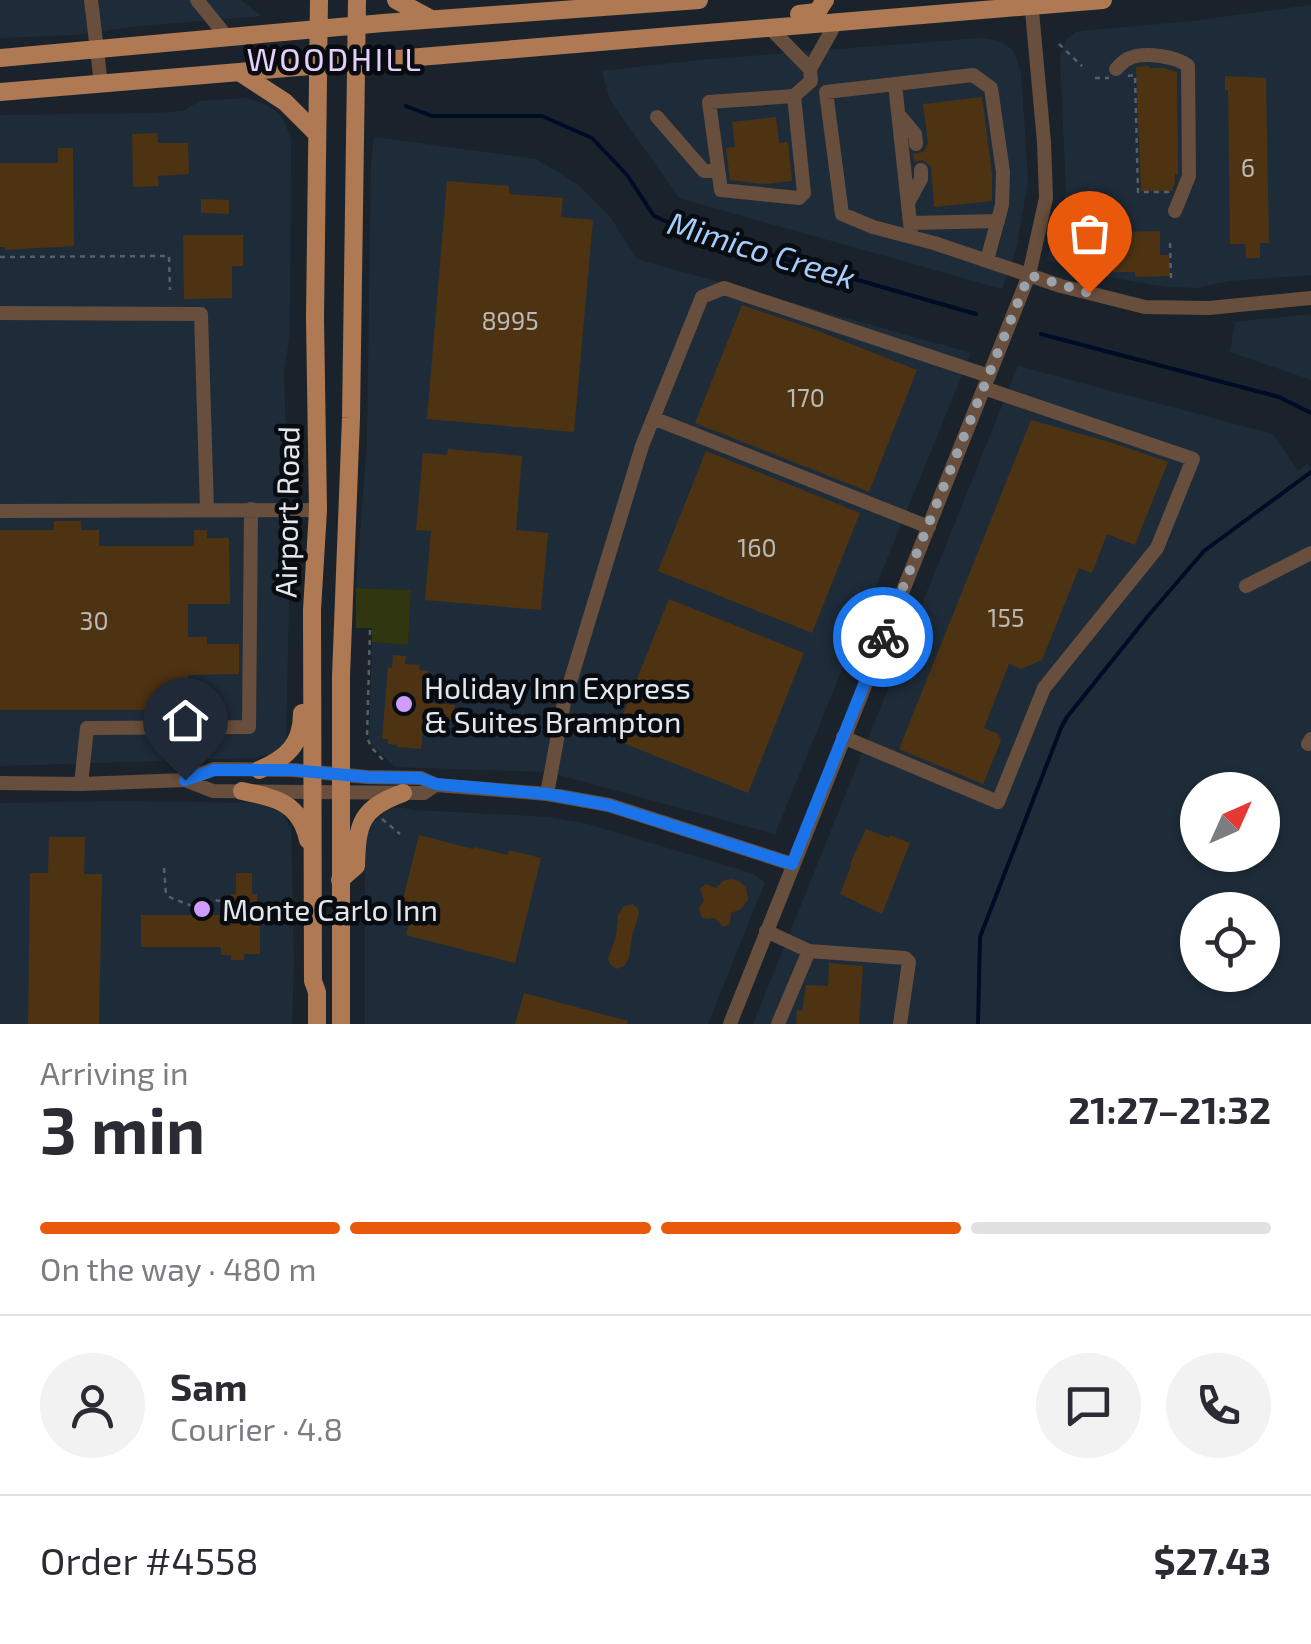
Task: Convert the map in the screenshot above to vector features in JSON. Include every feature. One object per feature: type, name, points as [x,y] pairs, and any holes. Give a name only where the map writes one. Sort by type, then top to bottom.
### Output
[{"type":"main road","name":"Airport Road","points":[[318,1024],[313,981],[312,610],[318,510],[319,0]]},
{"type":"main road","name":"Airport Road","points":[[341,1024],[341,676],[352,400],[357,0]]},
{"type":"main road","points":[[396,0],[431,20]]},
{"type":"main road","points":[[0,58],[431,20],[532,6],[699,0]]},
{"type":"main road","points":[[769,27],[778,16],[817,12],[826,0]]},
{"type":"main road","points":[[0,92],[1103,0]]},
{"type":"main road","points":[[239,72],[285,102],[317,134]]},
{"type":"main road","points":[[259,770],[294,748],[300,737],[302,696],[312,680]]},
{"type":"main road","points":[[242,792],[275,798],[296,814],[307,833],[312,863]]},
{"type":"main road","points":[[340,880],[356,866],[357,839],[365,815],[378,804],[403,793]]},
{"type":"street","points":[[91,0],[101,84]]},
{"type":"street","points":[[198,0],[227,37]]},
{"type":"street","points":[[731,1024],[1029,275],[1046,198],[1031,3]]},
{"type":"street","points":[[794,96],[709,102],[721,190],[799,198],[804,193],[794,96],[811,75],[837,21]]},
{"type":"street","points":[[769,27],[826,92],[842,214],[873,227],[911,230],[998,220]]},
{"type":"street","points":[[1117,74],[1128,58],[1138,56],[1170,56],[1188,66],[1189,176],[1172,206]]},
{"type":"street","points":[[826,92],[973,75],[991,88],[1003,172],[1002,206],[988,260]]},
{"type":"street","points":[[895,84],[911,230]]},
{"type":"street","points":[[898,115],[915,134],[916,144]]},
{"type":"street","points":[[657,117],[704,171],[718,171]]},
{"type":"street","points":[[908,203],[922,179],[921,170]]},
{"type":"street","points":[[911,230],[1061,286],[1145,308],[1210,308],[1311,298]]},
{"type":"street","points":[[548,794],[564,702],[642,446],[702,297],[724,288],[1194,459],[1157,548],[1044,688],[998,802],[843,737]]},
{"type":"street","points":[[0,313],[200,314],[207,510]]},
{"type":"street","points":[[653,418],[929,526]]},
{"type":"street","points":[[81,784],[87,728],[249,727],[251,508]]},
{"type":"street","points":[[0,511],[318,510]]},
{"type":"street","points":[[1246,586],[1311,553]]},
{"type":"street","points":[[0,783],[185,780],[214,770],[259,770],[312,772],[341,784],[403,793],[424,793],[436,784]]},
{"type":"street","points":[[185,780],[213,791],[312,792],[341,784],[420,778],[436,784],[548,794],[608,805],[792,864]]},
{"type":"street","points":[[766,931],[809,951],[906,958],[909,962],[900,1024]]},
{"type":"street","points":[[778,1024],[809,951]]},
{"type":"path","points":[[1059,44],[1082,66]]},
{"type":"path","points":[[1095,78],[1135,76],[1138,192],[1168,192],[1172,206]]},
{"type":"path","points":[[1170,244],[1171,278]]},
{"type":"path","points":[[0,257],[169,256],[170,290]]},
{"type":"path","points":[[370,630],[367,737],[371,748],[390,768]]},
{"type":"path","points":[[378,815],[400,834]]},
{"type":"path","points":[[164,868],[166,894],[171,898],[193,907],[213,900],[229,902]]},
{"type":"shaded area","points":[[0,0],[241,0],[261,16],[74,35],[0,38]]},
{"type":"shaded area","points":[[1311,5],[1311,275],[1229,281],[1197,288],[1167,287],[1097,275],[1047,260],[1066,192],[1060,56],[1066,40],[1076,32]]},
{"type":"shaded area","points":[[981,38],[1008,46],[1021,72],[1028,181],[1016,250],[1002,289],[679,198],[610,100],[602,71],[699,60]]},
{"type":"shaded area","points":[[247,98],[276,111],[291,140],[290,334],[284,372],[290,553],[286,743],[271,754],[254,758],[0,766],[0,115],[157,113],[183,111],[200,101]]},
{"type":"shaded area","points":[[374,137],[536,159],[577,184],[611,218],[637,259],[971,353],[775,834],[548,772],[395,767],[372,745],[372,642],[408,645],[411,590],[356,588],[367,440]]},
{"type":"shaded area","points":[[1311,314],[1311,380],[1230,352],[1235,322]]},
{"type":"shaded area","points":[[1018,366],[1273,434],[1298,471],[1307,464],[1311,468],[1311,1024],[753,1024]]},
{"type":"shaded area","points":[[0,803],[261,803],[285,815],[291,828],[292,1024],[0,1024]]},
{"type":"shaded area","points":[[397,807],[549,817],[588,824],[751,873],[765,882],[708,1024],[365,1024],[365,848],[374,822]]},
{"type":"green space","points":[[356,588],[411,590],[408,645],[372,642],[372,628],[356,628]]},
{"type":"building","points":[[1136,67],[1177,72],[1178,174],[1172,191],[1141,191]]},
{"type":"building","points":[[1225,76],[1266,78],[1269,243],[1260,243],[1260,258],[1246,258],[1245,244],[1230,244]]},
{"type":"building","points":[[982,97],[992,201],[934,207],[931,166],[922,160],[914,162],[913,154],[923,152],[928,143],[923,104]]},
{"type":"building","points":[[776,117],[779,143],[788,142],[792,181],[765,184],[730,180],[726,148],[735,147],[732,122]]},
{"type":"building","points":[[157,133],[158,143],[188,143],[189,174],[158,176],[159,186],[133,187],[132,134]]},
{"type":"building","points":[[58,148],[73,148],[74,246],[5,250],[0,247],[0,163],[58,163]]},
{"type":"building","points":[[447,181],[509,186],[509,194],[563,198],[561,217],[593,220],[574,432],[427,419]]},
{"type":"building","points":[[201,199],[229,200],[229,214],[201,213]]},
{"type":"building","points":[[1160,231],[1160,255],[1170,255],[1170,276],[1135,277],[1135,272],[1113,272],[1113,268],[1083,265],[1083,260],[1067,260],[1066,233]]},
{"type":"building","points":[[183,235],[243,235],[243,266],[232,266],[232,298],[184,299]]},
{"type":"building","points":[[742,305],[917,370],[869,492],[695,423]]},
{"type":"building","points":[[1031,420],[1168,462],[1135,545],[1107,534],[1092,573],[1079,568],[1042,660],[1021,669],[1009,664],[984,728],[998,734],[1001,741],[983,784],[899,749]]},
{"type":"building","points":[[448,449],[522,456],[516,530],[548,533],[541,610],[425,600],[431,531],[416,530],[423,453],[447,455]]},
{"type":"building","points":[[706,451],[860,513],[812,633],[658,571]]},
{"type":"building","points":[[54,521],[81,521],[81,530],[99,530],[99,546],[194,546],[194,530],[207,530],[207,538],[229,538],[230,604],[188,604],[188,637],[207,637],[207,644],[239,644],[239,674],[188,675],[188,710],[0,710],[0,530],[54,530]]},
{"type":"building","points":[[669,599],[804,653],[748,793],[613,739]]},
{"type":"building","name":"Holiday Inn Express & Suites Brampton","points":[[393,655],[406,656],[405,664],[420,665],[419,670],[428,671],[424,702],[455,705],[454,720],[424,717],[421,749],[397,747],[382,739],[388,667],[392,668]]},
{"type":"building","points":[[866,829],[910,843],[882,914],[840,894]]},
{"type":"building","points":[[419,835],[473,849],[508,855],[509,850],[541,858],[515,963],[406,935],[412,910],[401,907]]},
{"type":"building","points":[[49,837],[85,837],[84,874],[102,874],[99,1024],[28,1024],[30,873],[48,873]]},
{"type":"building","points":[[236,873],[252,873],[252,894],[257,894],[260,915],[260,954],[244,954],[244,960],[231,960],[231,955],[221,955],[221,947],[141,947],[141,915],[231,915]]},
{"type":"building","points":[[731,879],[746,887],[748,900],[731,913],[730,924],[723,927],[715,918],[701,916],[699,907],[704,901],[700,889],[706,884],[716,888]]},
{"type":"building","points":[[633,904],[639,914],[629,958],[616,969],[608,959],[618,915],[624,906]]},
{"type":"building","points":[[829,963],[863,966],[859,1024],[796,1024],[806,985],[828,986]]},
{"type":"building","points":[[524,993],[628,1021],[515,1024]]},
{"type":"waterway","name":"Mimico Creek","points":[[406,106],[432,116],[542,116],[592,138],[627,175],[654,216],[688,231],[976,314]]},
{"type":"waterway","name":"Mimico Creek","points":[[1041,334],[1279,397],[1311,413]]},
{"type":"waterway","points":[[978,1024],[980,937],[1067,717],[1204,551],[1311,472]]},
{"type":"way so far","points":[[883,637],[1029,275],[1089,293]]},
{"type":"place","name":"Holiday Inn Express & Suites Brampton","points":[[404,704]]},
{"type":"place","name":"Monte Carlo Inn","points":[[202,909]]},
{"type":"district","name":"WOODHILL","points":[[335,58]]},
{"type":"route","points":[[185,780],[214,770],[293,770],[420,778],[436,784],[548,794],[608,805],[792,864],[883,637]]}]
